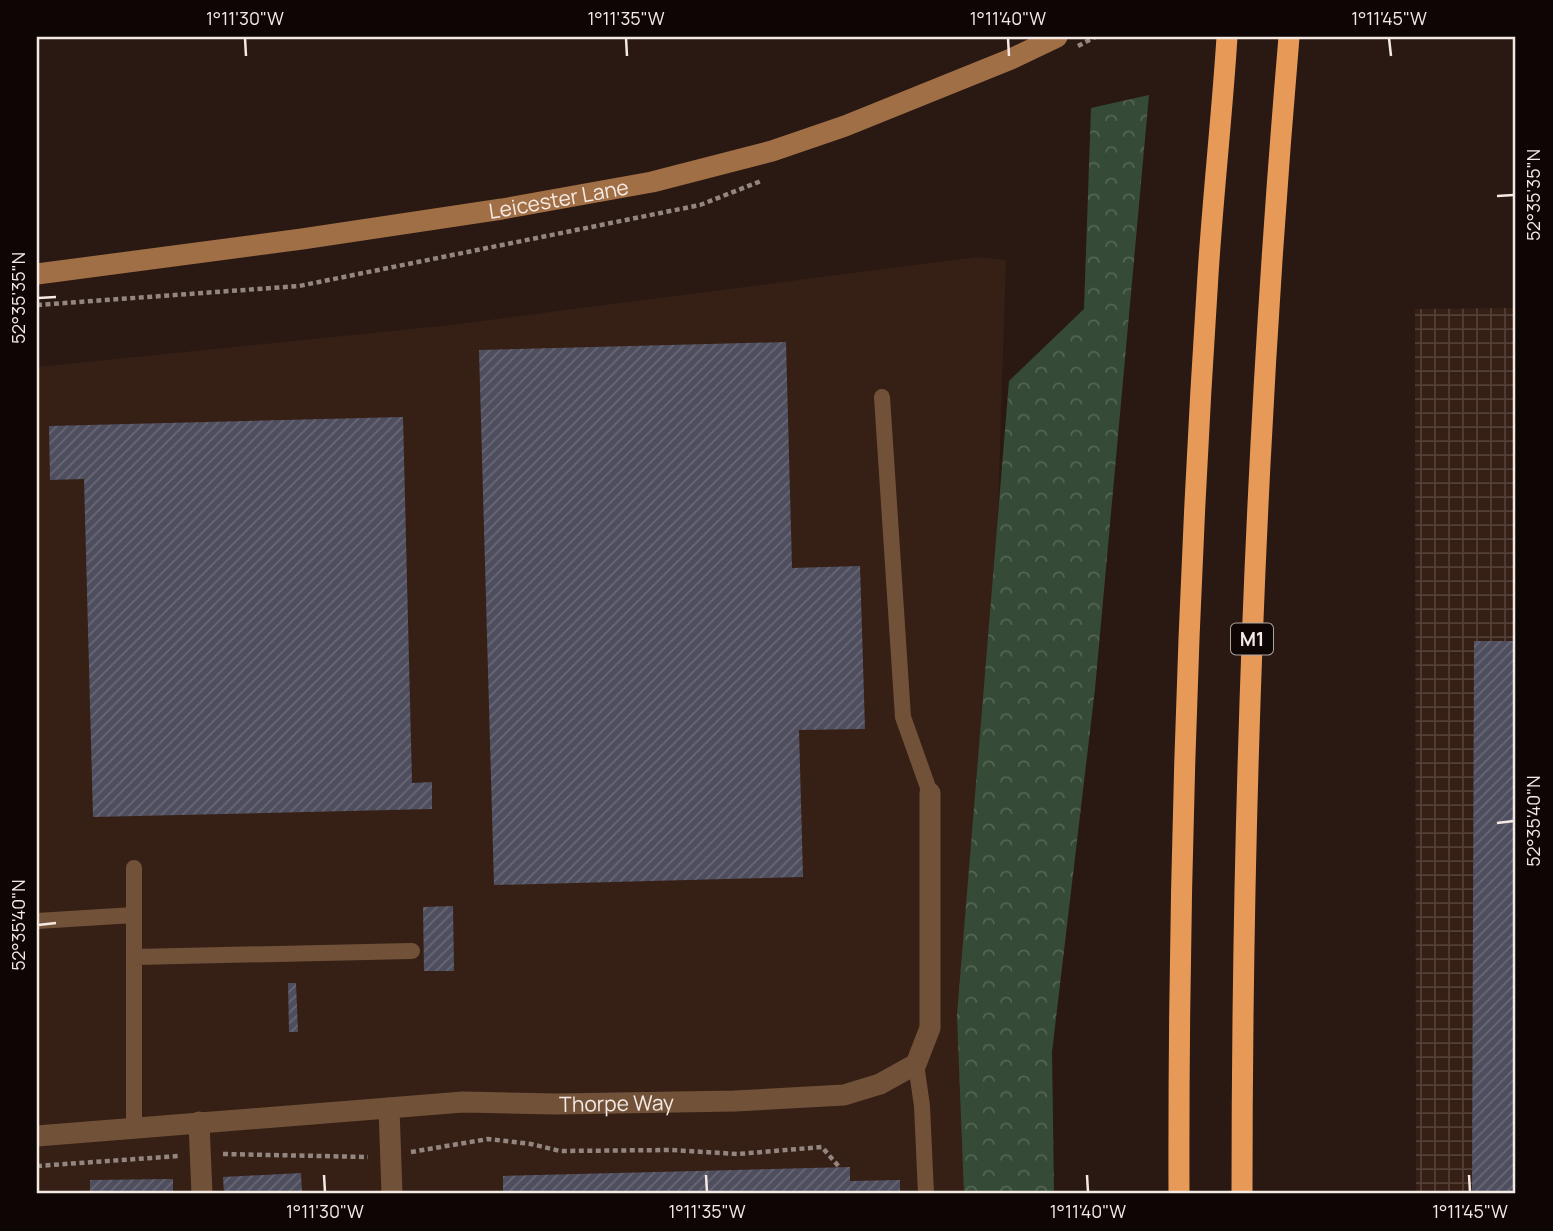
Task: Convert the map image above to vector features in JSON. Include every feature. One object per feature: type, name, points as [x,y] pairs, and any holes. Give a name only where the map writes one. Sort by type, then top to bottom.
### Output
[{"type":"highway","points":[[1179,1194],[1184,763],[1192,570],[1207,287],[1227,37]]},
{"type":"highway","name":"M1","points":[[1242,1194],[1242,991],[1247,765],[1261,423],[1289,37]]},
{"type":"street","name":"Leicester Lane","points":[[37,274],[381,227],[577,196],[663,179],[772,151],[845,126],[1011,59],[1057,37]]},
{"type":"street","points":[[916,1064],[930,1028],[930,793]]},
{"type":"street","name":"Thorpe Way","points":[[37,1136],[463,1102],[557,1104],[736,1101],[844,1095],[880,1084],[916,1064]]},
{"type":"street","points":[[389,1108],[392,1194]]},
{"type":"street","points":[[199,1122],[202,1194]]},
{"type":"lane","points":[[882,397],[903,716],[930,793]]},
{"type":"lane","points":[[134,868],[134,1127]]},
{"type":"lane","points":[[37,920],[134,915]]},
{"type":"lane","points":[[134,957],[412,951]]},
{"type":"lane","points":[[916,1064],[922,1106],[926,1194]]},
{"type":"path","points":[[37,1166],[200,1154],[391,1155],[488,1139],[531,1144],[561,1152],[671,1150],[738,1154],[822,1147],[840,1168]]},
{"type":"shaded area","points":[[976,257],[1006,260],[976,1194],[37,1194],[37,367],[451,325]]},
{"type":"shaded area","points":[[1516,308],[1516,1194],[1416,1194],[1415,309]]},
{"type":"green space","points":[[1149,95],[1095,689],[1052,1052],[1054,1194],[964,1194],[957,1015],[1009,381],[1084,309],[1091,108]]},
{"type":"building","points":[[786,342],[792,568],[860,566],[865,729],[799,730],[803,877],[494,885],[479,350]]},
{"type":"building","points":[[403,417],[412,783],[432,782],[432,809],[93,817],[84,479],[50,480],[49,426]]},
{"type":"building","points":[[1474,641],[1516,641],[1516,1194],[1472,1194]]},
{"type":"building","points":[[453,906],[454,971],[424,971],[423,907]]},
{"type":"building","points":[[288,983],[296,983],[298,1032],[289,1032]]},
{"type":"building","points":[[850,1167],[850,1181],[900,1180],[900,1194],[503,1194],[503,1176]]},
{"type":"building","points":[[301,1173],[302,1194],[224,1194],[223,1177]]},
{"type":"building","points":[[173,1179],[173,1194],[90,1194],[90,1180]]}]
